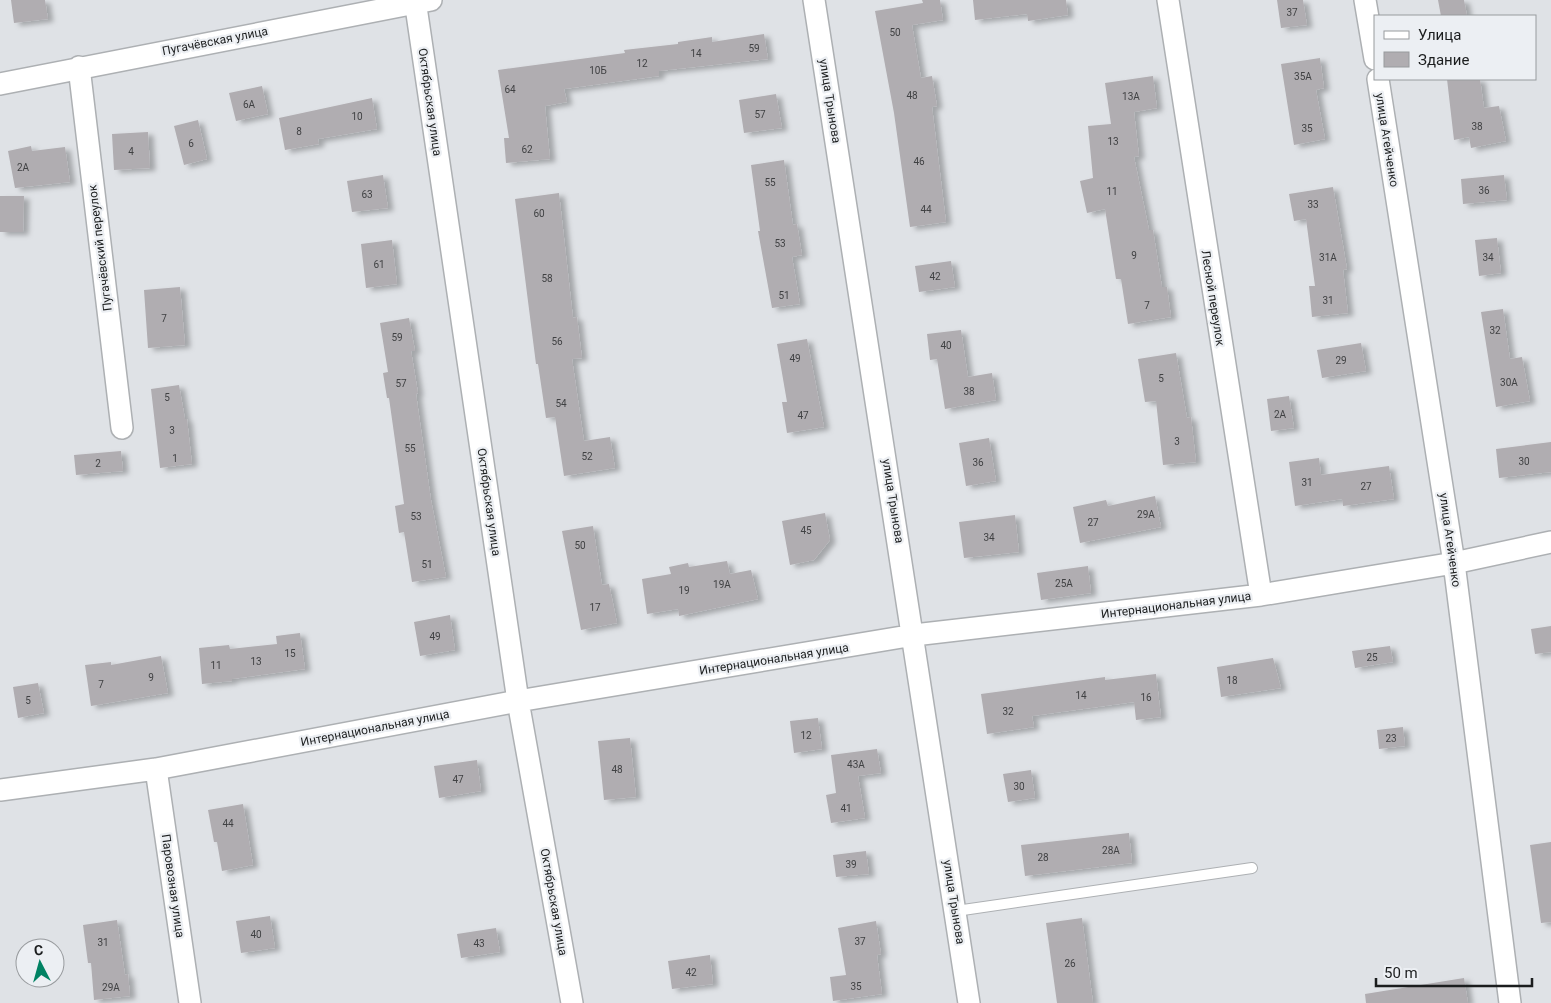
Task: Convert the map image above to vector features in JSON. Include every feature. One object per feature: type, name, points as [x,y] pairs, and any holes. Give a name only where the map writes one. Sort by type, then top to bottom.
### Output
[{"type":"street","name":"улица Трынова","points":[[814,0],[914,635],[969,1003]]},
{"type":"street","name":"Лесной переулок","points":[[1168,0],[1260,595]]},
{"type":"street","points":[[1366,0],[1374,52]]},
{"type":"street","name":"Пугачёвская улица","points":[[0,84],[420,1]]},
{"type":"street","name":"Октябрьская улица","points":[[420,1],[518,701],[572,1003]]},
{"type":"street","name":"Пугачёвский переулок","points":[[79,67],[122,428]]},
{"type":"street","name":"улица Агейченко","points":[[1378,80],[1454,563],[1510,1003]]},
{"type":"street","name":"Интернациональная улица","points":[[0,790],[156,769],[518,701],[914,635],[1260,595],[1454,563],[1551,542]]},
{"type":"street","name":"Паровозная улица","points":[[156,769],[190,1003]]},
{"type":"lane","points":[[956,911],[1252,868]]},
{"type":"building","points":[[11,0],[45,0],[48,19],[14,23]]},
{"type":"building","points":[[922,0],[940,0],[943,20],[912,25],[921,78],[932,76],[937,106],[932,107],[946,222],[910,227],[894,113],[875,11],[923,3]]},
{"type":"building","points":[[973,0],[1066,0],[1068,15],[1028,21],[1027,14],[975,20]]},
{"type":"building","points":[[1277,0],[1303,0],[1307,25],[1281,28]]},
{"type":"building","points":[[1438,0],[1464,0],[1467,15],[1441,15]]},
{"type":"building","points":[[764,34],[768,59],[659,71],[659,76],[564,89],[567,102],[545,106],[550,159],[506,163],[504,138],[509,138],[498,70],[625,53],[624,50],[678,44],[678,42],[712,37],[712,42]]},
{"type":"building","points":[[1320,58],[1324,88],[1316,90],[1325,139],[1294,145],[1281,64]]},
{"type":"building","points":[[1153,76],[1157,108],[1134,112],[1139,156],[1134,157],[1149,230],[1153,230],[1162,287],[1167,287],[1171,317],[1128,324],[1121,279],[1116,279],[1105,209],[1087,213],[1080,181],[1093,178],[1088,126],[1111,124],[1105,83]]},
{"type":"building","points":[[1447,80],[1480,80],[1484,108],[1499,106],[1506,141],[1471,148],[1469,137],[1454,140]]},
{"type":"building","points":[[262,86],[268,114],[236,121],[229,93]]},
{"type":"building","points":[[776,94],[782,128],[744,133],[739,100]]},
{"type":"building","points":[[372,98],[377,129],[318,139],[319,144],[285,150],[279,118]]},
{"type":"building","points":[[198,120],[207,159],[184,165],[174,126]]},
{"type":"building","points":[[148,132],[150,168],[114,170],[112,134]]},
{"type":"building","points":[[31,146],[32,151],[65,147],[70,182],[15,188],[8,151]]},
{"type":"building","points":[[784,160],[793,225],[797,224],[802,255],[792,257],[800,304],[772,308],[758,231],[760,231],[751,165]]},
{"type":"building","points":[[383,175],[388,208],[352,212],[347,181]]},
{"type":"building","points":[[1504,175],[1507,200],[1463,204],[1461,179]]},
{"type":"building","points":[[1333,187],[1347,269],[1343,270],[1348,313],[1312,317],[1309,286],[1315,286],[1306,219],[1294,221],[1289,194]]},
{"type":"building","points":[[559,193],[573,318],[577,317],[582,358],[572,359],[584,441],[610,437],[615,468],[564,476],[555,417],[546,418],[538,364],[536,364],[515,199]]},
{"type":"building","points":[[0,196],[24,196],[23,232],[0,232]]},
{"type":"building","points":[[1497,238],[1501,273],[1479,276],[1475,240]]},
{"type":"building","points":[[392,240],[397,284],[366,288],[361,244]]},
{"type":"building","points":[[951,261],[955,287],[919,292],[915,266]]},
{"type":"building","points":[[180,287],[185,345],[148,348],[144,290]]},
{"type":"building","points":[[1503,309],[1510,359],[1522,357],[1530,401],[1496,407],[1481,312]]},
{"type":"building","points":[[409,318],[415,351],[411,351],[418,393],[416,394],[431,500],[446,577],[412,582],[404,532],[399,533],[395,506],[404,504],[389,398],[387,398],[383,373],[388,372],[380,323]]},
{"type":"building","points":[[961,330],[968,377],[992,373],[996,400],[945,409],[937,359],[930,360],[927,334]]},
{"type":"building","points":[[807,339],[824,427],[787,433],[782,402],[787,402],[777,344]]},
{"type":"building","points":[[1361,343],[1366,371],[1322,378],[1317,350]]},
{"type":"building","points":[[1176,353],[1187,418],[1191,417],[1196,462],[1163,465],[1156,401],[1145,402],[1138,359]]},
{"type":"building","points":[[179,385],[185,419],[187,419],[192,464],[160,468],[151,389]]},
{"type":"building","points":[[1289,396],[1294,428],[1271,431],[1267,399]]},
{"type":"building","points":[[989,438],[996,481],[966,486],[959,443]]},
{"type":"building","points":[[1551,442],[1551,472],[1499,478],[1496,449]]},
{"type":"building","points":[[121,451],[123,471],[76,475],[74,455]]},
{"type":"building","points":[[1319,458],[1321,475],[1389,466],[1394,499],[1343,506],[1342,499],[1295,506],[1289,462]]},
{"type":"building","points":[[1155,496],[1161,527],[1080,543],[1073,507],[1106,500],[1108,506]]},
{"type":"building","points":[[825,513],[830,540],[814,560],[790,565],[782,521]]},
{"type":"building","points":[[1015,515],[1019,552],[964,558],[959,522]]},
{"type":"building","points":[[593,526],[602,585],[609,584],[617,623],[581,630],[562,531]]},
{"type":"building","points":[[727,561],[730,574],[751,570],[758,599],[679,616],[678,609],[647,614],[642,579],[671,574],[669,567],[688,563],[689,567]]},
{"type":"building","points":[[1088,566],[1091,593],[1041,600],[1037,573]]},
{"type":"building","points":[[450,615],[455,650],[420,656],[414,622]]},
{"type":"building","points":[[1551,626],[1551,652],[1535,654],[1531,629]]},
{"type":"building","points":[[300,633],[305,669],[202,684],[199,648],[229,645],[230,649],[277,644],[276,636]]},
{"type":"building","points":[[1390,646],[1393,662],[1355,668],[1352,651]]},
{"type":"building","points":[[161,656],[168,693],[91,706],[85,665],[111,662],[111,665]]},
{"type":"building","points":[[1273,658],[1281,688],[1221,697],[1217,667]]},
{"type":"building","points":[[1156,674],[1161,717],[1136,720],[1134,702],[1032,716],[1034,727],[987,734],[981,694],[1105,677],[1105,680]]},
{"type":"building","points":[[38,683],[44,713],[18,718],[13,687]]},
{"type":"building","points":[[818,718],[822,749],[794,753],[790,721]]},
{"type":"building","points":[[1403,727],[1405,746],[1379,749],[1377,730]]},
{"type":"building","points":[[630,738],[636,797],[604,800],[598,741]]},
{"type":"building","points":[[877,749],[881,773],[858,776],[865,818],[831,823],[826,795],[836,793],[831,755]]},
{"type":"building","points":[[477,760],[481,791],[439,798],[434,766]]},
{"type":"building","points":[[1031,770],[1035,798],[1008,802],[1003,774]]},
{"type":"building","points":[[243,804],[253,865],[222,871],[217,842],[214,842],[208,810]]},
{"type":"building","points":[[1129,833],[1132,863],[1025,876],[1021,845]]},
{"type":"building","points":[[1551,842],[1551,922],[1541,923],[1530,845]]},
{"type":"building","points":[[866,851],[869,874],[836,877],[833,855]]},
{"type":"building","points":[[270,916],[275,948],[241,953],[236,921]]},
{"type":"building","points":[[1082,918],[1093,1003],[1057,1003],[1046,923]]},
{"type":"building","points":[[117,920],[125,975],[128,974],[130,996],[94,1000],[91,963],[88,963],[83,925]]},
{"type":"building","points":[[876,921],[881,954],[877,955],[882,994],[833,1001],[830,977],[846,975],[838,928]]},
{"type":"building","points":[[496,928],[500,952],[461,958],[457,934]]},
{"type":"building","points":[[710,955],[713,984],[672,989],[668,961]]},
{"type":"building","points":[[1464,978],[1468,1003],[1366,1003],[1365,994]]}]
